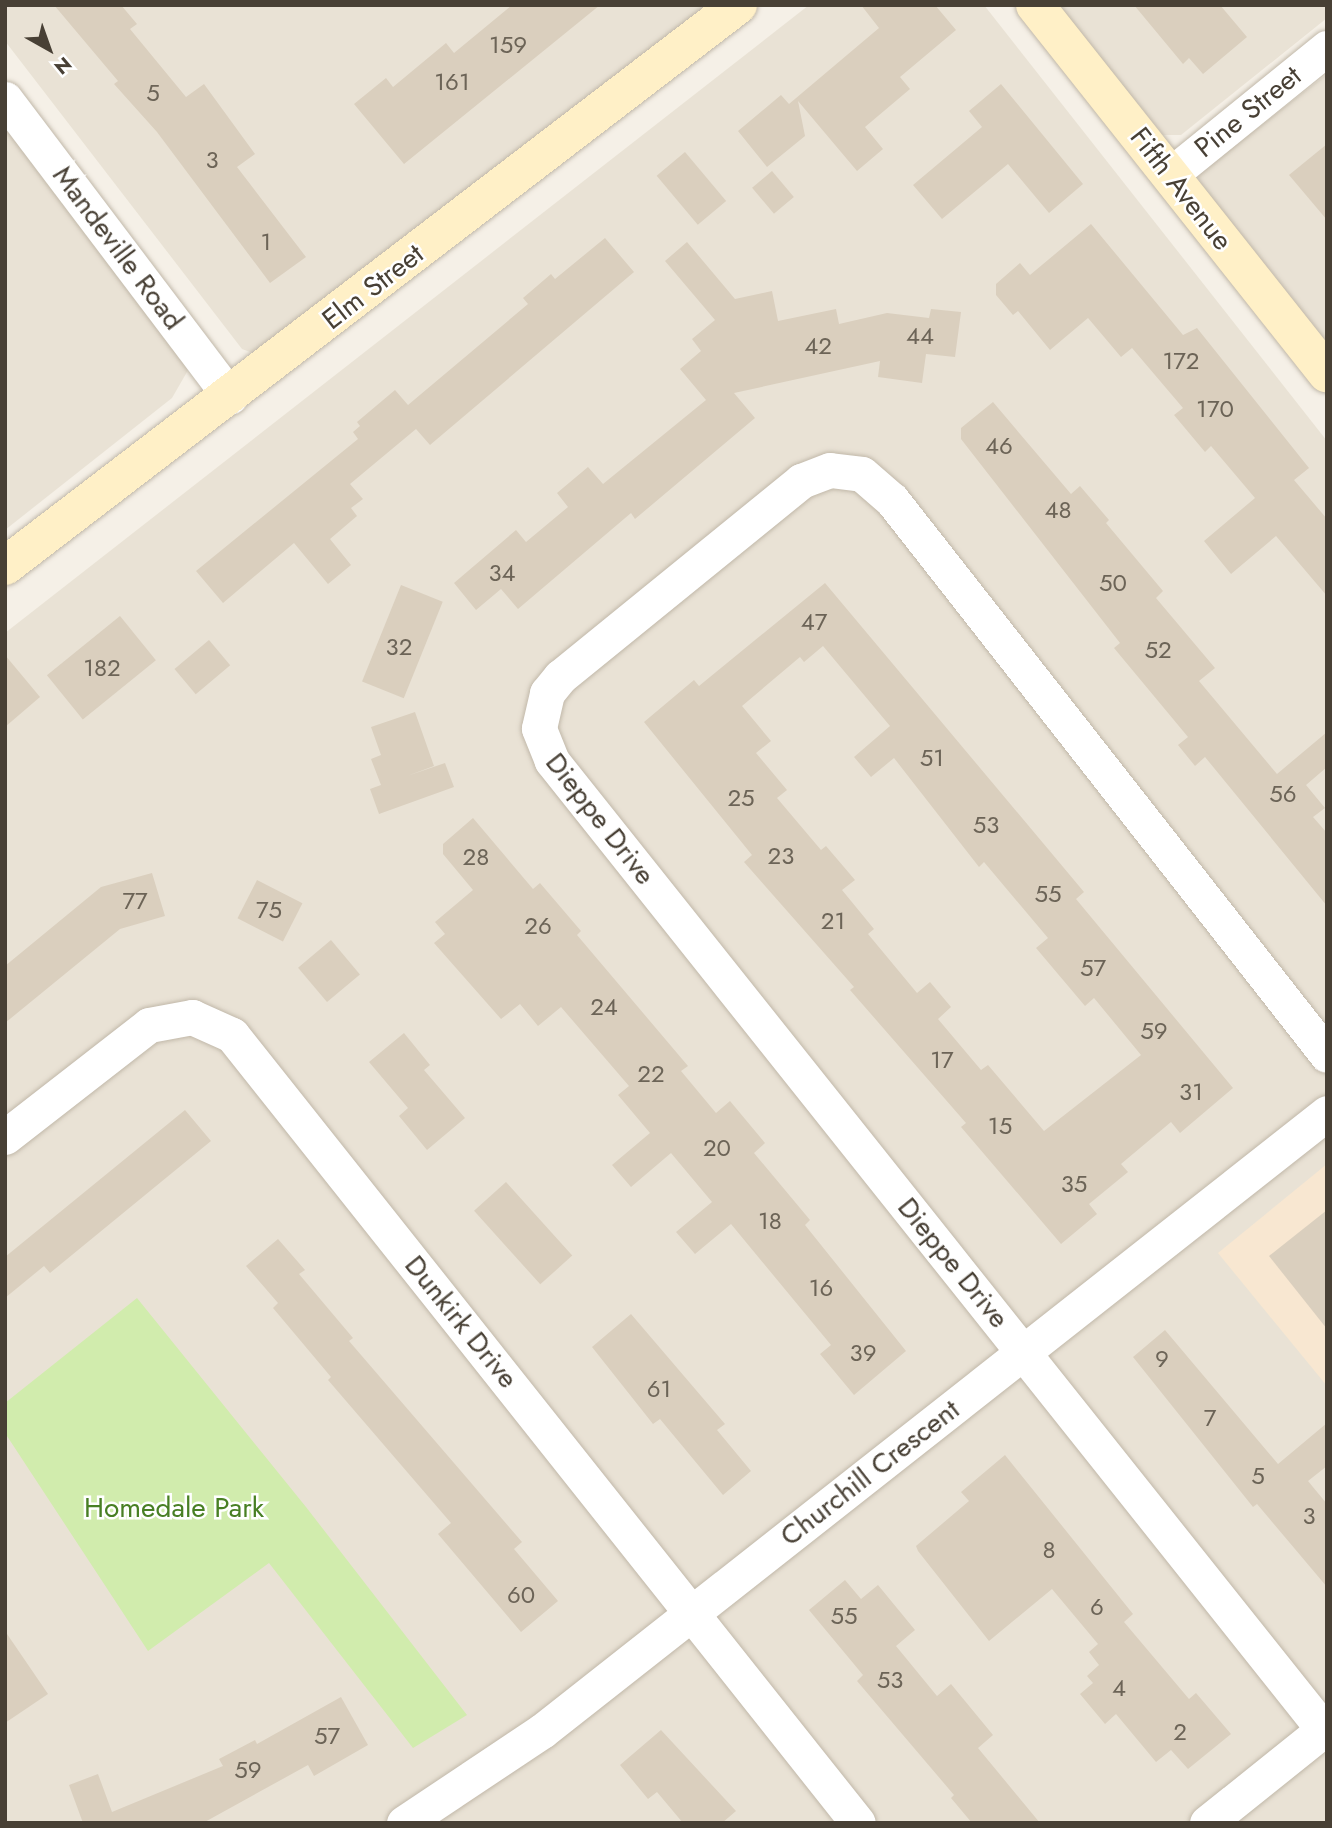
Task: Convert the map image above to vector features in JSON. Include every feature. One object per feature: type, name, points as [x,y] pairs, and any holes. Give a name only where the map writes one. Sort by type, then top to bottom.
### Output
[{"type":"main road","name":"Elm Street","points":[[5,566],[230,397],[738,5]]},
{"type":"main road","name":"Fifth Avenue","points":[[1035,5],[1327,373]]},
{"type":"street","name":"Pine Street","points":[[1170,175],[1327,48]]},
{"type":"street","name":"Mandeville Road","points":[[5,99],[230,397]]},
{"type":"street","name":"Dieppe Drive","points":[[1325,1728],[549,757],[540,733],[540,713],[560,677],[805,478],[836,469],[862,474],[891,500],[1327,1055]]},
{"type":"street","name":"Dunkirk Drive","points":[[5,1136],[149,1024],[192,1017],[226,1031],[858,1823]]},
{"type":"street","name":"Churchill Crescent","points":[[404,1823],[542,1731],[1327,1112]]},
{"type":"street","points":[[1207,1823],[1325,1728]]},
{"type":"shaded area","points":[[5,5],[720,5],[266,358],[242,349],[5,41]]},
{"type":"shaded area","points":[[809,5],[984,5],[1327,441],[1327,1823],[5,1823],[5,633]]},
{"type":"shaded area","points":[[1057,5],[1327,5],[1327,18],[1181,135],[1163,135]]},
{"type":"shaded area","points":[[1327,74],[1327,359],[1200,194],[1198,174]]},
{"type":"shaded area","points":[[5,109],[191,365],[172,398],[5,530]]},
{"type":"shaded area","points":[[1327,1164],[1327,1386],[1218,1253]]},
{"type":"green space","name":"Homedale Park","points":[[137,1298],[306,1507],[467,1715],[413,1748],[269,1563],[148,1651],[5,1433],[5,1403]]},
{"type":"building","points":[[54,5],[121,5],[137,24],[130,29],[186,97],[204,84],[255,154],[237,167],[306,257],[270,283],[157,132],[114,84],[118,81]]},
{"type":"building","points":[[512,5],[600,5],[404,164],[354,104],[386,78],[393,87],[446,43],[454,53]]},
{"type":"building","points":[[861,5],[935,5],[956,30],[900,77],[910,89],[865,127],[883,149],[857,171],[798,101],[805,136],[767,167],[738,131],[781,95],[789,104],[879,28]]},
{"type":"building","points":[[1134,5],[1220,5],[1247,37],[1203,74],[1189,58],[1183,64]]},
{"type":"building","points":[[1001,84],[1083,184],[1049,213],[1008,164],[942,219],[913,185],[982,127],[969,111]]},
{"type":"building","points":[[1327,144],[1327,220],[1289,175]]},
{"type":"building","points":[[685,152],[726,201],[698,225],[657,176]]},
{"type":"building","points":[[772,171],[794,197],[774,214],[752,188]]},
{"type":"building","points":[[1091,224],[1183,335],[1197,328],[1309,468],[1294,480],[1327,519],[1327,596],[1276,536],[1231,574],[1204,541],[1255,498],[1211,446],[1205,452],[1174,415],[1183,408],[1132,348],[1121,357],[1088,318],[1050,350],[1018,311],[1013,315],[996,295],[996,284],[1020,263],[1030,275]]},
{"type":"building","points":[[605,238],[634,272],[430,445],[416,429],[350,484],[363,499],[351,508],[357,516],[330,539],[351,565],[328,584],[294,543],[223,603],[196,571],[358,439],[353,432],[360,426],[357,422],[395,390],[408,405],[528,304],[523,298],[551,274],[555,279]]},
{"type":"building","points":[[687,242],[735,299],[772,291],[778,321],[836,309],[839,324],[887,313],[929,318],[931,309],[961,312],[955,357],[926,354],[922,383],[878,377],[880,361],[734,393],[755,418],[635,519],[631,513],[518,609],[501,589],[476,610],[454,583],[516,530],[526,542],[568,507],[557,493],[588,467],[603,484],[706,400],[680,369],[701,351],[692,339],[715,320],[665,261]]},
{"type":"building","points":[[993,402],[1071,494],[1080,486],[1109,520],[1106,523],[1163,591],[1156,598],[1215,668],[1199,681],[1277,774],[1327,732],[1327,767],[1306,785],[1325,808],[1313,817],[1327,833],[1327,906],[1205,757],[1195,766],[1178,745],[1188,737],[1114,648],[1120,643],[961,439],[961,428]]},
{"type":"building","points":[[825,583],[1084,892],[1076,899],[1233,1088],[1180,1133],[1171,1122],[1121,1164],[1128,1172],[1089,1204],[1097,1214],[1061,1244],[961,1127],[966,1123],[850,990],[854,987],[744,862],[752,855],[644,722],[694,680],[699,686]],"holes":[[[823,646],[890,726],[854,757],[871,777],[894,758],[979,867],[984,862],[1048,938],[1036,948],[1085,1006],[1094,998],[1141,1055],[1044,1131],[988,1065],[981,1070],[938,1019],[951,1007],[930,982],[917,993],[868,934],[874,929],[842,890],[855,880],[826,846],[821,850],[777,798],[787,790],[756,753],[771,741],[742,706],[800,657],[804,662]]]},
{"type":"building","points":[[401,585],[443,602],[404,698],[362,681]]},
{"type":"building","points":[[120,616],[156,660],[83,719],[47,675]]},
{"type":"building","points":[[209,640],[230,665],[196,694],[175,669]]},
{"type":"building","points":[[5,655],[40,697],[5,727]]},
{"type":"building","points":[[415,712],[434,766],[407,776],[445,763],[454,787],[379,814],[370,789],[381,785],[371,759],[381,755],[371,727]]},
{"type":"building","points":[[473,818],[533,889],[540,883],[581,931],[577,935],[688,1066],[681,1071],[716,1113],[730,1101],[765,1143],[754,1153],[810,1220],[805,1225],[906,1351],[854,1395],[820,1354],[831,1345],[731,1224],[695,1254],[676,1232],[712,1202],[671,1153],[631,1187],[612,1165],[650,1133],[618,1095],[629,1086],[561,1007],[538,1026],[520,1004],[501,1019],[434,943],[445,934],[435,922],[473,890],[443,854],[443,844]]},
{"type":"building","points":[[152,873],[165,916],[120,929],[5,1023],[5,966],[101,887]]},
{"type":"building","points":[[257,880],[302,903],[283,941],[237,918]]},
{"type":"building","points":[[331,940],[360,974],[327,1002],[298,968]]},
{"type":"building","points":[[404,1033],[430,1065],[424,1070],[465,1118],[427,1150],[399,1116],[408,1108],[369,1062]]},
{"type":"building","points":[[185,1110],[211,1141],[50,1273],[44,1266],[5,1298],[5,1257]]},
{"type":"building","points":[[506,1182],[572,1256],[540,1284],[474,1211]]},
{"type":"building","points":[[1327,1210],[1327,1329],[1269,1256]]},
{"type":"building","points":[[278,1239],[305,1270],[299,1274],[353,1338],[349,1341],[522,1542],[514,1549],[558,1601],[521,1632],[438,1534],[451,1523],[328,1380],[331,1377],[273,1308],[278,1303],[246,1266]]},
{"type":"building","points":[[631,1314],[725,1424],[717,1430],[751,1471],[723,1495],[660,1419],[653,1424],[592,1347]]},
{"type":"building","points":[[1165,1330],[1278,1464],[1327,1423],[1327,1466],[1308,1481],[1327,1504],[1327,1587],[1257,1504],[1253,1507],[1133,1357]]},
{"type":"building","points":[[1005,1455],[1133,1614],[1124,1622],[1189,1699],[1196,1693],[1231,1734],[1188,1769],[1171,1750],[1156,1762],[1116,1714],[1105,1724],[1080,1694],[1093,1683],[1087,1676],[1099,1665],[1089,1652],[1098,1644],[1052,1589],[989,1641],[918,1551],[916,1546],[969,1501],[961,1492]]},
{"type":"building","points":[[845,1580],[861,1599],[878,1585],[915,1630],[896,1646],[937,1696],[951,1684],[993,1735],[978,1748],[1040,1823],[972,1823],[951,1798],[954,1795],[857,1681],[863,1675],[809,1610]]},
{"type":"building","points":[[5,1631],[48,1694],[5,1723]]},
{"type":"building","points":[[341,1697],[368,1745],[314,1776],[308,1765],[203,1823],[83,1823],[69,1785],[98,1774],[112,1812],[223,1766],[219,1759],[255,1740],[257,1744]]},
{"type":"building","points":[[661,1730],[736,1811],[722,1823],[683,1823],[657,1792],[648,1799],[620,1765]]}]
